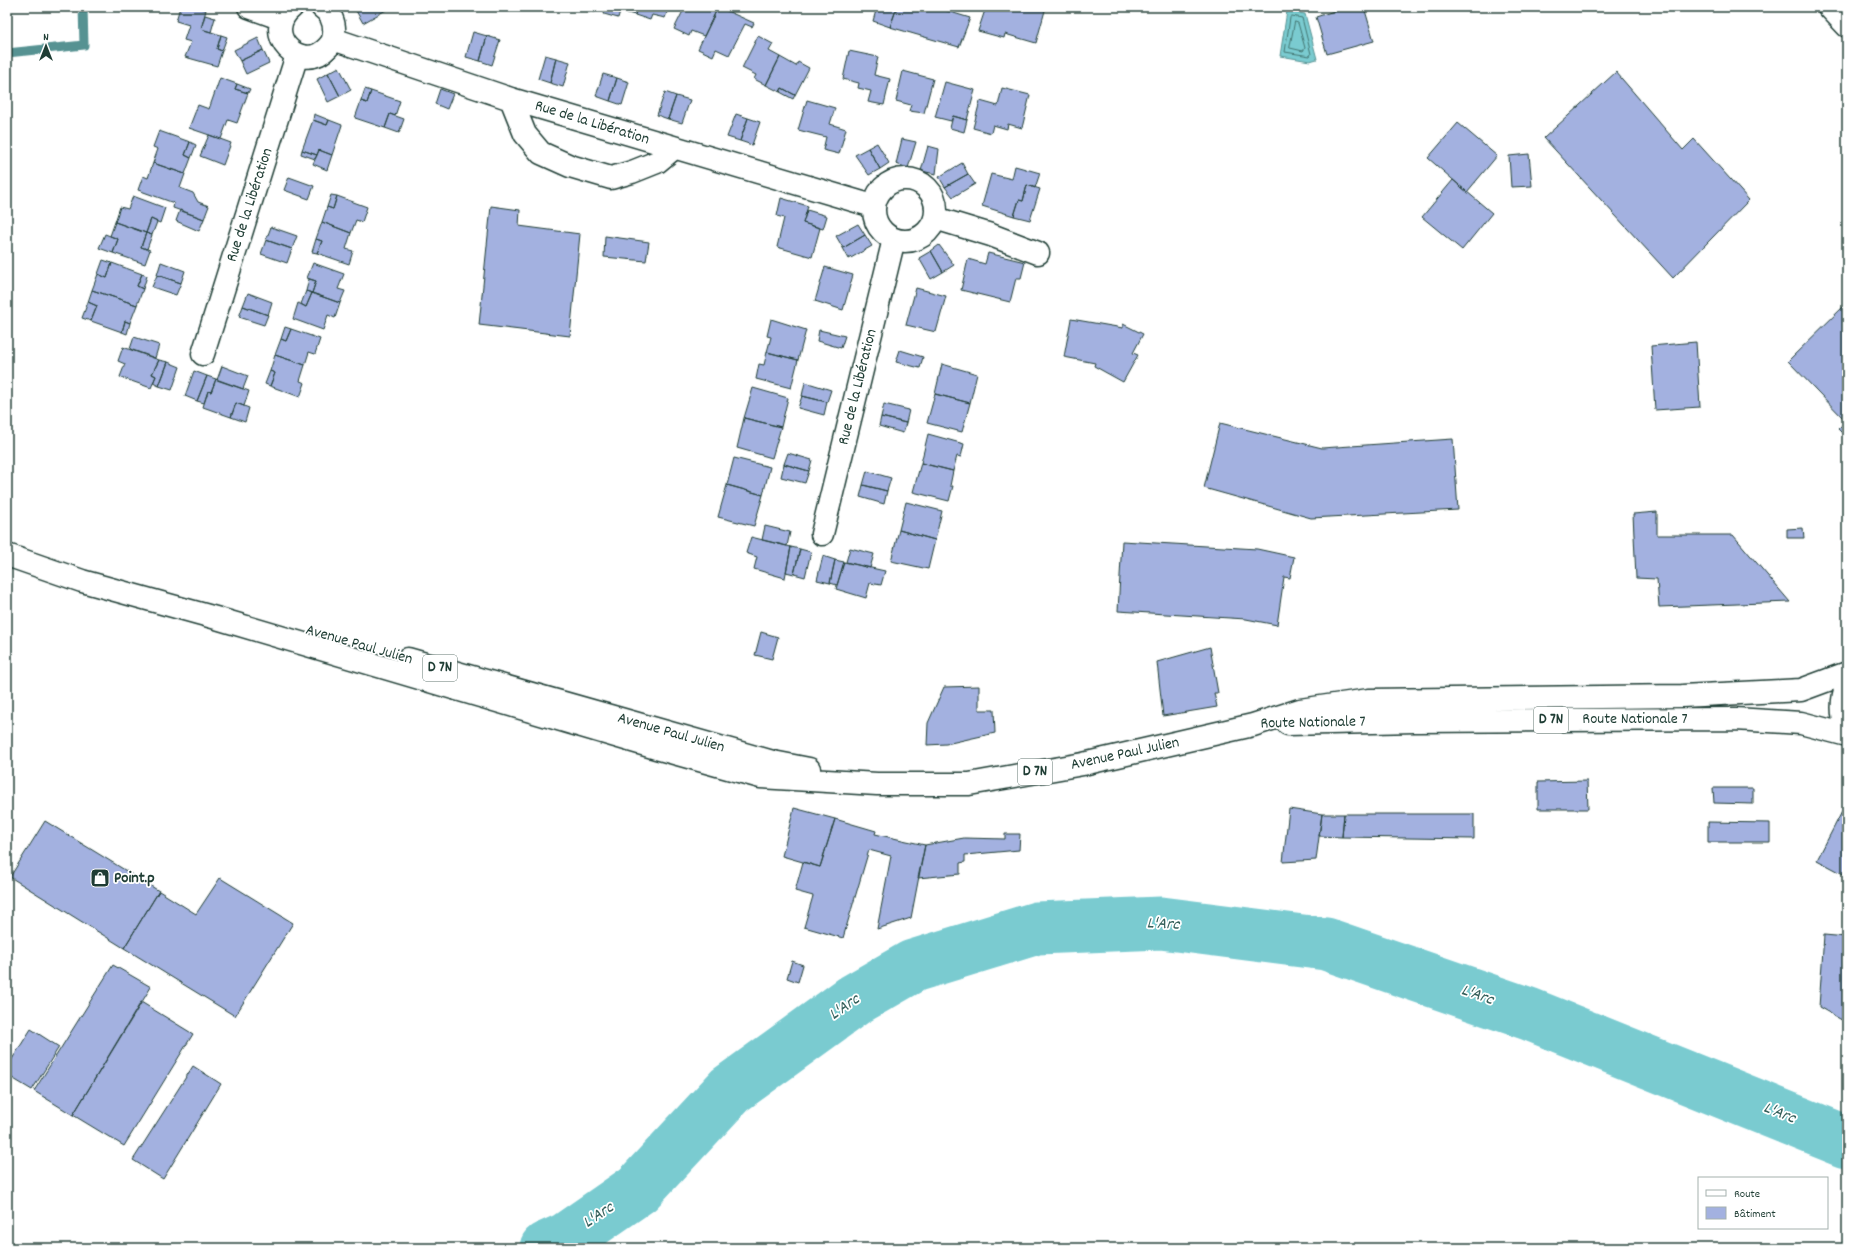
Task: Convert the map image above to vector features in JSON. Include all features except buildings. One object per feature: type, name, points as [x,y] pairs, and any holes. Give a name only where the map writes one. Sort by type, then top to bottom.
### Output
[{"type":"main road","points":[[249,7],[287,13],[280,28],[284,44],[290,51],[297,55],[316,56],[324,52],[332,39],[335,27],[332,18],[322,7]]},
{"type":"main road","points":[[1829,7],[1847,26]]},
{"type":"main road","name":"Rue de la Libération","points":[[332,39],[511,99],[873,206]]},
{"type":"main road","name":"Rue de la Libération","points":[[203,354],[297,55]]},
{"type":"main road","name":"Rue de la Libération","points":[[511,99],[525,134],[541,153],[576,168],[612,178],[657,162],[674,148]]},
{"type":"main road","points":[[900,178],[911,178],[921,182],[929,189],[934,197],[936,218],[931,228],[924,235],[914,240],[904,241],[894,239],[885,234],[878,226],[874,217],[873,206],[876,196],[890,181],[900,178]]},
{"type":"main road","points":[[936,218],[991,234],[1038,253]]},
{"type":"main road","name":"Rue de la Libération","points":[[822,534],[894,239]]},
{"type":"main road","name":"Avenue Paul Julien","points":[[7,541],[85,568],[676,735],[773,762],[876,784]]},
{"type":"main road","name":"Avenue Paul Julien","points":[[7,555],[82,581],[216,618],[656,748],[760,777],[876,784],[968,784],[1083,764],[1253,725]]},
{"type":"main road","name":"Route Nationale 7","points":[[1253,725],[1300,710],[1369,700],[1682,696],[1801,690],[1847,673]]},
{"type":"main road","points":[[1847,684],[1842,701],[1842,719],[1847,731]]},
{"type":"main road","name":"Route Nationale 7","points":[[1253,725],[1415,721],[1734,719],[1801,723],[1847,735]]},
{"type":"water","points":[[1287,11],[1305,14],[1317,59],[1310,61],[1280,56]]},
{"type":"waterway","points":[[7,53],[84,45],[83,7]]},
{"type":"waterway","name":"L'Arc","points":[[546,1248],[566,1239],[638,1189],[730,1090],[854,1000],[913,966],[1037,928],[1161,923],[1326,944],[1529,1014],[1847,1142]]},
{"type":"place","name":"Point.p","points":[[100,878]]}]
